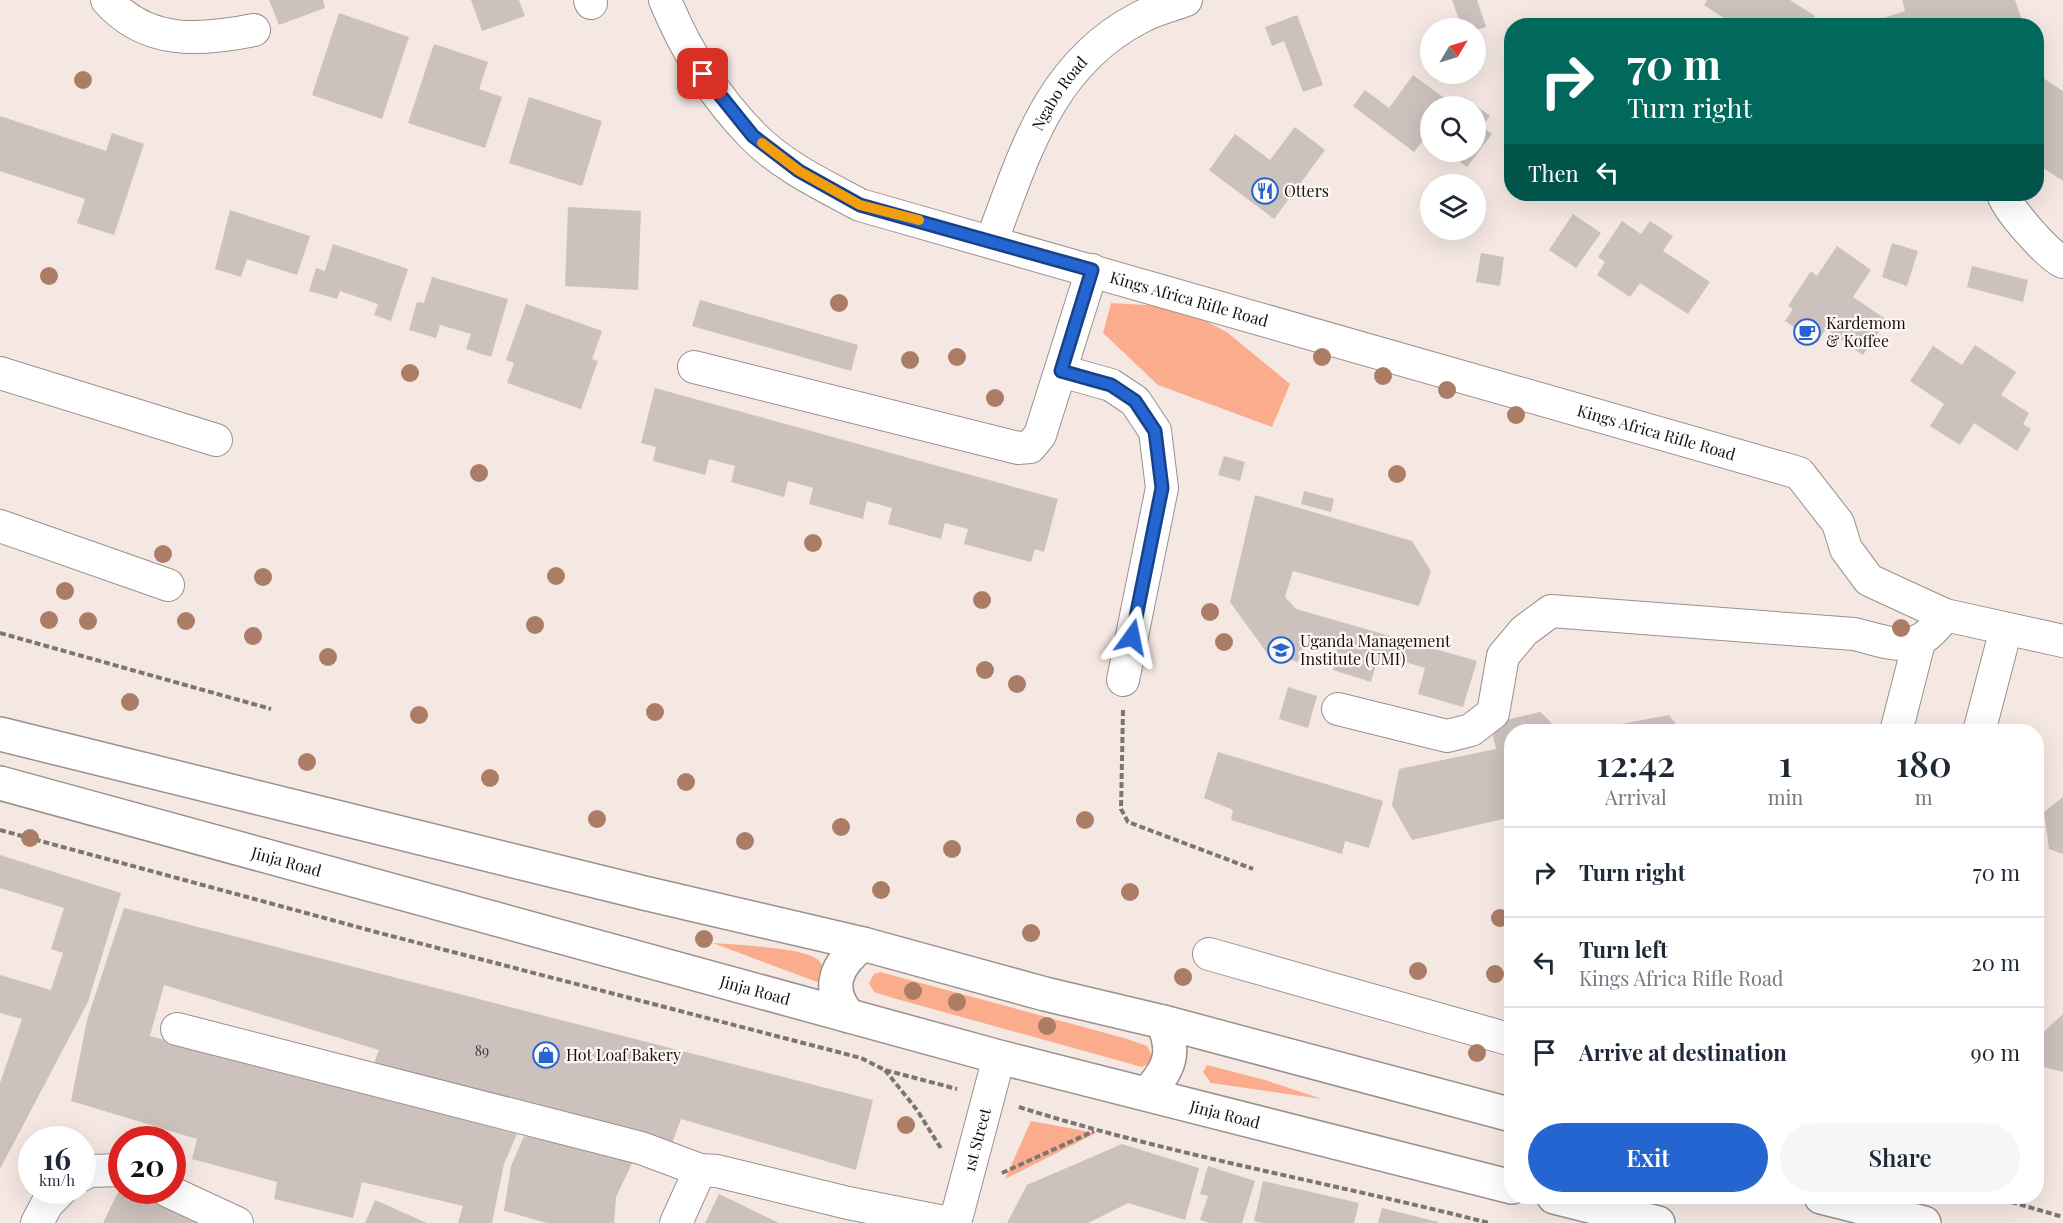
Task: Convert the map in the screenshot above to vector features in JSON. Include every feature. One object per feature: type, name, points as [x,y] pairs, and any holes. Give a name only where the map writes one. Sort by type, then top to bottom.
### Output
[{"type":"highway","points":[[0,734],[644,893],[863,944],[1044,994],[1163,1022],[1504,1113]]},
{"type":"highway","name":"Jinja Road","points":[[0,783],[999,1057],[1504,1185]]},
{"type":"highway","points":[[849,1016],[837,1003],[835,985],[840,969],[849,954],[863,944]]},
{"type":"highway","points":[[1148,1093],[1167,1067],[1171,1041],[1163,1022]]},
{"type":"highway","points":[[1582,1204],[1658,1223]]},
{"type":"highway","points":[[1866,1204],[1924,1223]]},
{"type":"street","points":[[107,0],[116,10],[143,28],[172,36],[213,39],[254,30]]},
{"type":"street","name":"Kings Africa Rifle Road","points":[[665,0],[703,74],[753,136],[799,171],[860,205],[992,240],[1798,473],[1838,523],[1846,549],[1869,580],[1945,615]]},
{"type":"street","name":"Ngabo Road","points":[[992,240],[1032,134],[1059,86],[1095,49],[1121,13],[1138,18],[1186,0]]},
{"type":"street","points":[[2008,201],[2020,220],[2054,258],[2063,262]]},
{"type":"street","points":[[694,367],[1018,448],[1030,447],[1040,435],[1092,270]]},
{"type":"street","points":[[1061,371],[1111,385],[1135,401],[1155,431],[1162,488],[1123,680]]},
{"type":"street","points":[[0,373],[216,440]]},
{"type":"street","points":[[0,526],[168,585]]},
{"type":"street","points":[[1338,709],[1447,736],[1471,730],[1493,713],[1503,656],[1524,631],[1551,611],[1854,634],[1901,645],[1919,642],[1933,632],[1945,615],[2063,641]]},
{"type":"street","points":[[1981,724],[2006,628]]},
{"type":"street","points":[[1898,724],[1919,642]]},
{"type":"street","points":[[1209,954],[1504,1038]]},
{"type":"street","points":[[177,1029],[641,1148],[700,1170],[717,1171],[848,1203],[949,1223]]},
{"type":"street","name":"1st Street","points":[[955,1223],[999,1057]]},
{"type":"street","points":[[676,1223],[700,1170]]},
{"type":"street","points":[[186,1199],[237,1223]]},
{"type":"street","points":[[37,1223],[47,1204]]},
{"type":"path","points":[[0,633],[271,709]]},
{"type":"path","points":[[1123,680],[1123,815],[1128,822],[1254,870]]},
{"type":"path","points":[[0,830],[376,932],[861,1058],[885,1070],[987,1097],[1094,1131],[1185,1154],[1391,1198],[1489,1223]]},
{"type":"path","points":[[885,1070],[917,1110],[964,1188],[1094,1131]]},
{"type":"path","points":[[2018,1204],[2063,1217]]},
{"type":"shaded area","points":[[1111,303],[1180,307],[1228,333],[1290,384],[1272,427],[1158,385],[1103,333]]},
{"type":"shaded area","points":[[713,943],[767,947],[809,955],[820,962],[823,976],[817,982]]},
{"type":"shaded area","points":[[880,972],[1124,1038],[1147,1046],[1152,1055],[1150,1063],[1142,1067],[874,992],[869,983],[874,974]]},
{"type":"shaded area","points":[[1207,1065],[1265,1080],[1322,1099],[1211,1083],[1203,1072]]},
{"type":"shaded area","points":[[1031,1121],[1096,1133],[1005,1179]]},
{"type":"building","points":[[269,0],[323,0],[325,8],[279,25]]},
{"type":"building","points":[[471,0],[519,0],[525,16],[482,31]]},
{"type":"building","points":[[1452,0],[1477,0],[1483,18],[1458,18]]},
{"type":"building","points":[[1707,0],[1790,0],[1815,16],[1814,18],[1724,18],[1704,5]]},
{"type":"building","points":[[1902,0],[2015,0],[2021,18],[1883,18],[1905,11]]},
{"type":"building","points":[[339,13],[409,37],[382,119],[312,95]]},
{"type":"building","points":[[1297,15],[1323,85],[1303,92],[1284,41],[1272,46],[1265,27]]},
{"type":"building","points":[[434,44],[488,62],[479,89],[502,97],[485,148],[408,123]]},
{"type":"building","points":[[1413,75],[1420,80],[1420,84],[1425,84],[1441,96],[1420,96],[1420,144],[1414,152],[1353,106],[1365,90],[1389,108]]},
{"type":"building","points":[[2044,79],[2063,91],[2063,181],[2044,169]]},
{"type":"building","points":[[529,97],[602,121],[582,186],[509,163]]},
{"type":"building","points":[[0,116],[106,151],[112,133],[144,144],[114,235],[77,223],[85,199],[0,171]]},
{"type":"building","points":[[1295,127],[1325,150],[1274,219],[1209,170],[1235,134],[1270,160]]},
{"type":"building","points":[[1486,129],[1492,134],[1486,142]]},
{"type":"building","points":[[1460,162],[1471,162],[1467,167]]},
{"type":"building","points":[[568,207],[641,211],[638,290],[565,286]]},
{"type":"building","points":[[230,210],[310,236],[297,275],[247,259],[241,277],[215,269]]},
{"type":"building","points":[[1573,214],[1601,233],[1576,268],[1549,250]]},
{"type":"building","points":[[1622,221],[1641,234],[1650,221],[1673,236],[1663,251],[1710,282],[1688,314],[1640,283],[1630,297],[1597,275],[1605,262],[1598,257]]},
{"type":"building","points":[[1892,243],[1918,251],[1907,286],[1882,277]]},
{"type":"building","points":[[333,244],[408,269],[391,321],[374,315],[378,304],[340,291],[337,299],[309,291],[316,268],[325,271]]},
{"type":"building","points":[[1837,246],[1871,270],[1853,297],[1887,320],[1863,355],[1826,329],[1817,343],[1785,321],[1793,309],[1788,306],[1811,271],[1817,276]]},
{"type":"building","points":[[1481,253],[1504,257],[1500,286],[1476,282]]},
{"type":"building","points":[[1972,266],[2028,280],[2023,302],[1967,287]]},
{"type":"building","points":[[432,277],[508,299],[491,357],[466,349],[471,334],[440,325],[436,338],[409,330],[417,302],[424,303]]},
{"type":"building","points":[[700,300],[858,345],[851,371],[692,326]]},
{"type":"building","points":[[526,304],[602,331],[592,359],[598,361],[581,409],[507,383],[514,363],[506,360]]},
{"type":"building","points":[[1975,345],[2016,372],[2001,395],[2029,413],[2023,424],[2031,429],[2017,451],[1974,423],[1960,445],[1930,426],[1944,404],[1910,381],[1933,346],[1962,365]]},
{"type":"building","points":[[655,388],[1058,499],[1044,552],[1035,549],[1031,562],[964,544],[968,529],[945,523],[941,539],[888,524],[892,508],[867,501],[863,519],[809,504],[813,488],[788,481],[784,497],[731,482],[735,466],[709,459],[705,475],[653,461],[656,447],[641,443]]},
{"type":"building","points":[[1224,456],[1245,462],[1240,481],[1218,475]]},
{"type":"building","points":[[1304,491],[1334,499],[1331,512],[1301,504]]},
{"type":"building","points":[[1255,495],[1412,541],[1431,571],[1419,606],[1293,571],[1285,597],[1296,609],[1477,661],[1463,707],[1418,694],[1425,668],[1379,654],[1371,682],[1333,670],[1338,644],[1307,633],[1298,662],[1267,653],[1230,602]]},
{"type":"building","points":[[1288,687],[1317,696],[1308,728],[1279,719]]},
{"type":"building","points":[[1540,712],[1551,724],[1504,724],[1504,819],[1412,840],[1392,805],[1399,769],[1496,749],[1493,736],[1497,722]]},
{"type":"building","points":[[1669,715],[1676,724],[1621,724]]},
{"type":"building","points":[[1218,752],[1383,801],[1369,848],[1345,841],[1342,854],[1231,820],[1233,810],[1204,798]]},
{"type":"building","points":[[2063,797],[2063,854],[2049,849],[2044,812]]},
{"type":"building","points":[[0,855],[121,893],[88,1002],[23,1126],[18,1126],[18,1135],[0,1169],[0,1083],[22,1019],[0,1013],[0,975],[51,990],[63,953],[51,949],[64,908],[0,888]]},
{"type":"building","points":[[124,908],[873,1100],[856,1170],[681,1119],[671,1146],[373,1066],[379,1050],[164,985],[150,1036],[517,1134],[504,1164],[492,1223],[458,1223],[463,1206],[362,1182],[353,1218],[274,1199],[277,1182],[192,1159],[197,1139],[186,1136],[186,1126],[154,1126],[71,1101],[87,1020]]},
{"type":"building","points":[[2063,1014],[2063,1072],[2044,1067],[2044,1032]]},
{"type":"building","points":[[524,1136],[635,1157],[616,1197],[614,1223],[547,1223],[504,1211],[511,1166]]},
{"type":"building","points":[[1122,1144],[1199,1168],[1185,1220],[1128,1203],[1088,1223],[1007,1223],[1027,1185]]},
{"type":"building","points":[[1208,1166],[1255,1181],[1242,1223],[1209,1223],[1200,1220],[1208,1196],[1200,1194]]},
{"type":"building","points":[[1263,1181],[1359,1203],[1354,1223],[1263,1223],[1254,1221]]},
{"type":"building","points":[[719,1194],[779,1223],[705,1223]]},
{"type":"building","points":[[375,1200],[427,1223],[365,1223]]},
{"type":"building","points":[[112,1204],[166,1204],[206,1223],[103,1223]]},
{"type":"building","points":[[1382,1208],[1438,1222],[1438,1223],[1378,1223]]},
{"type":"slow traffic","points":[[762,143],[799,171],[860,205],[919,220]]},
{"type":"place","name":"Otters","points":[[1265,191]]},
{"type":"place","name":"Kardemom & Koffee","points":[[1807,332]]},
{"type":"place","name":"Uganda Management Institute (UMI)","points":[[1281,650]]},
{"type":"place","name":"Hot Loaf Bakery","points":[[546,1055]]},
{"type":"route","points":[[703,74],[753,136],[799,171],[860,205],[992,240],[1092,270],[1061,371],[1111,385],[1135,401],[1155,431],[1159,458],[1162,488],[1132,637]]}]
